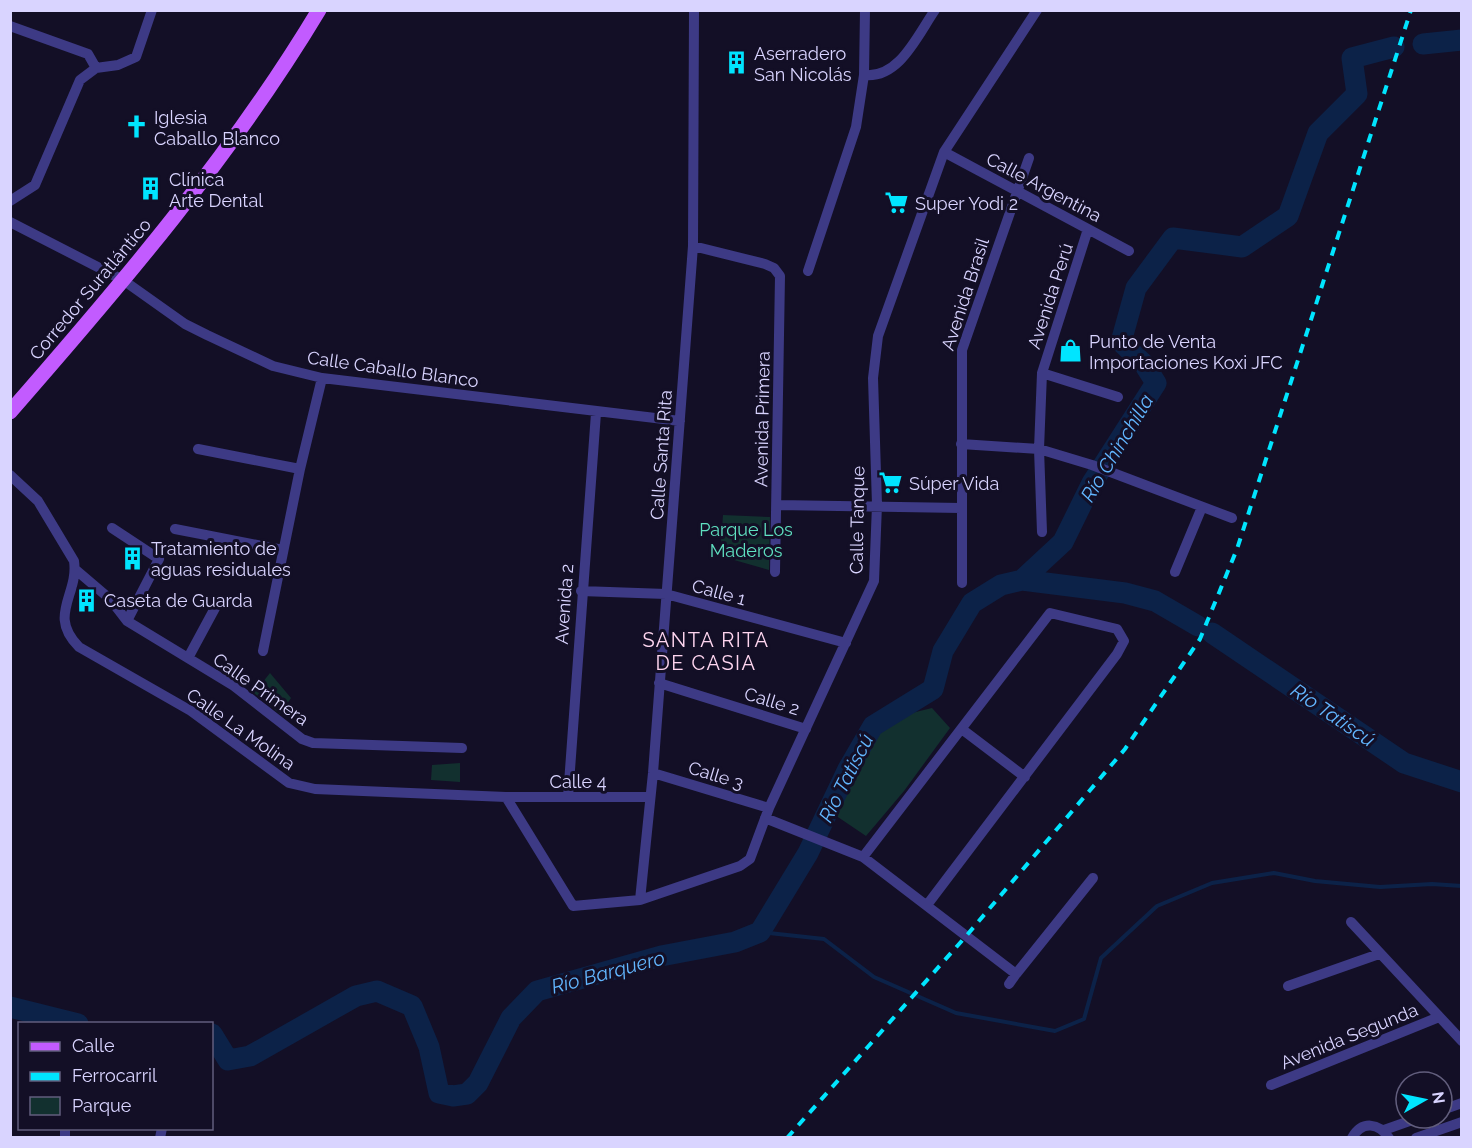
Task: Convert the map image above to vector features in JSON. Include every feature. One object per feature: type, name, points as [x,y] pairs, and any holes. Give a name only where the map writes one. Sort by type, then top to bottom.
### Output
[{"type":"main road","name":"Corredor Suratlántico","points":[[10,412],[123,280],[222,154],[319,10]]},
{"type":"street","points":[[10,201],[35,184],[80,80],[96,69],[118,65],[136,57],[153,10]]},
{"type":"street","name":"Calle Santa Rita","points":[[640,900],[653,773],[693,246],[694,10]]},
{"type":"street","points":[[808,272],[856,127],[864,75],[865,10]]},
{"type":"street","points":[[864,75],[884,74],[895,67],[935,10]]},
{"type":"street","name":"Calle Tanque","points":[[506,797],[573,906],[640,900],[740,866],[750,859],[767,813],[874,580],[877,505],[873,378],[878,336],[944,152],[1037,10]]},
{"type":"street","points":[[10,26],[88,54],[96,69]]},
{"type":"street","name":"Calle Argentina","points":[[944,152],[1129,251]]},
{"type":"street","name":"Avenida Brasil","points":[[962,583],[962,350],[1029,158]]},
{"type":"street","name":"Calle Caballo Blanco","points":[[10,222],[123,280],[185,324],[273,366],[322,378],[596,413],[680,421]]},
{"type":"street","name":"Avenida Perú","points":[[1042,532],[1039,449],[1042,373],[1088,229]]},
{"type":"street","name":"Avenida Primera","points":[[693,246],[774,268],[780,276],[775,572]]},
{"type":"street","points":[[1042,373],[1118,397]]},
{"type":"street","points":[[263,651],[300,469],[322,378]]},
{"type":"street","name":"Avenida 2","points":[[568,797],[581,591],[596,413]]},
{"type":"street","points":[[961,444],[1039,449],[1092,465],[1232,518]]},
{"type":"street","points":[[198,449],[300,469]]},
{"type":"street","points":[[10,476],[38,501],[70,551],[76,570]]},
{"type":"street","points":[[777,505],[961,508]]},
{"type":"street","points":[[1175,572],[1202,507]]},
{"type":"street","points":[[112,528],[159,559],[127,621]]},
{"type":"street","points":[[175,530],[283,550]]},
{"type":"street","name":"Calle Primera","points":[[76,570],[110,599],[127,621],[234,686],[302,739],[313,743],[462,748]]},
{"type":"street","name":"Calle La Molina","points":[[76,570],[64,611],[64,622],[67,632],[79,647],[191,711],[289,783],[315,789],[506,797]]},
{"type":"street","name":"Calle 1","points":[[581,591],[666,594],[846,643]]},
{"type":"street","points":[[188,658],[215,608]]},
{"type":"street","points":[[863,857],[963,730],[1050,613],[1117,629],[1122,634],[1122,646],[927,905]]},
{"type":"street","name":"Calle 2","points":[[659,683],[806,729]]},
{"type":"street","points":[[963,730],[1024,777]]},
{"type":"street","name":"Calle 3","points":[[653,773],[767,813],[801,831],[863,857],[1016,974]]},
{"type":"street","name":"Calle 4","points":[[506,797],[650,797]]},
{"type":"street","points":[[1009,984],[1086,881]]},
{"type":"street","points":[[1351,922],[1461,1041]]},
{"type":"street","points":[[1288,986],[1379,954]]},
{"type":"street","name":"Avenida Segunda","points":[[1271,1085],[1439,1017]]},
{"type":"street","points":[[1416,1137],[1461,1122]]},
{"type":"street","points":[[1352,1137],[1366,1125],[1379,1126],[1387,1134]]},
{"type":"green space","name":"Parque Los Maderos","points":[[723,515],[770,517],[769,570],[720,556]]},
{"type":"green space","points":[[270,673],[291,698],[280,714],[254,693]]},
{"type":"green space","points":[[932,708],[950,728],[904,791],[866,836],[826,809],[867,724]]},
{"type":"green space","points":[[460,763],[460,782],[431,780],[432,765]]},
{"type":"waterway","name":"Río Chinchilla","points":[[1423,44],[1462,40]]},
{"type":"waterway","name":"Río Chinchilla","points":[[1022,580],[1063,542],[1092,483],[1156,383],[1144,364],[1121,342],[1136,288],[1173,238],[1242,247],[1288,216],[1318,133],[1357,94],[1352,58],[1394,47]]},
{"type":"waterway","name":"Río Barquero","points":[[213,1036],[228,1060],[250,1056],[356,996],[377,991],[412,1006],[429,1047],[439,1093],[453,1096],[467,1094],[478,1083],[511,1018],[537,991],[661,956],[735,942],[760,932],[808,853],[848,769],[873,726],[933,689],[943,651],[972,603],[1001,585],[1022,580],[1125,593],[1155,601],[1198,626]]},
{"type":"waterway","name":"Río Tatiscú","points":[[1212,633],[1404,763],[1462,782]]},
{"type":"waterway","points":[[760,932],[824,939],[874,977],[956,1013],[1055,1031],[1084,1019],[1101,958],[1157,906],[1212,883],[1274,873],[1315,881],[1380,887],[1432,884],[1462,886]]},
{"type":"waterway","name":"Río Barquero","points":[[10,1007],[70,1022]]},
{"type":"railway","points":[[787,1138],[967,935],[1125,749],[1200,639],[1237,549],[1411,10]]},
{"type":"place","name":"Aserradero San Nicolás","points":[[736,63]]},
{"type":"place","name":"Iglesia Caballo Blanco","points":[[136,127]]},
{"type":"place","name":"Clínica Arte Dental","points":[[151,189]]},
{"type":"place","name":"Super Yodi 2","points":[[897,203]]},
{"type":"place","name":"Punto de Venta Importaciones Koxi JFC","points":[[1071,351]]},
{"type":"place","name":"Súper Vida","points":[[891,483]]},
{"type":"place","name":"Tratamiento de aguas residuales","points":[[133,558]]},
{"type":"place","name":"Caseta de Guarda","points":[[86,600]]},
{"type":"district","name":"SANTA RITA DE CASIA","points":[[706,652]]}]
